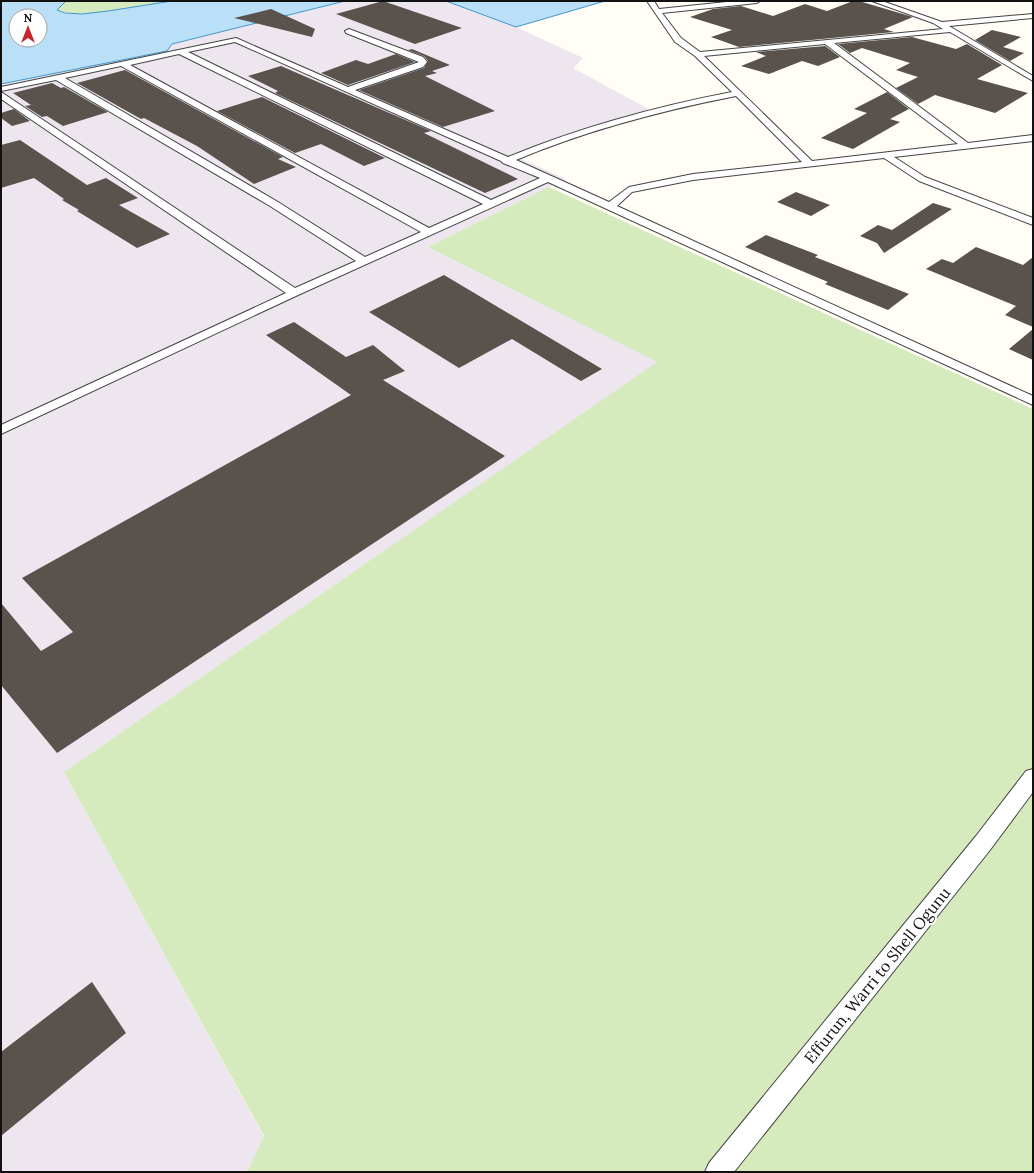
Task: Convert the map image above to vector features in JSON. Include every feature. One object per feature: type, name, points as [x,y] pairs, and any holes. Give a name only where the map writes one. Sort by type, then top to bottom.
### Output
[{"type":"street","points":[[650,1],[678,40],[698,54],[810,164]]},
{"type":"street","points":[[657,11],[757,1]]},
{"type":"street","points":[[875,1],[921,15],[941,24],[1033,79]]},
{"type":"street","points":[[941,24],[1033,16]]},
{"type":"street","points":[[698,54],[952,30]]},
{"type":"street","points":[[346,90],[420,65],[423,62],[420,59],[349,31]]},
{"type":"street","points":[[1,89],[236,40],[506,161],[548,178],[1033,401]]},
{"type":"street","points":[[827,42],[967,146]]},
{"type":"street","points":[[182,52],[491,204]]},
{"type":"street","points":[[123,64],[429,232]]},
{"type":"street","points":[[58,78],[274,204],[364,261]]},
{"type":"street","points":[[506,161],[567,136],[635,116],[684,103],[738,93]]},
{"type":"street","points":[[1,95],[294,293]]},
{"type":"street","points":[[610,207],[629,190],[693,177],[887,156],[1033,138]]},
{"type":"street","points":[[887,156],[922,180],[1033,222]]},
{"type":"street","points":[[1,430],[294,293],[548,178]]},
{"type":"street","name":"Effurun, Warri to Shell Ogunu","points":[[718,1172],[983,843],[1033,777]]},
{"type":"shaded area","points":[[345,1],[446,1],[516,27],[583,58],[573,68],[656,113],[573,138],[519,158],[566,179],[428,247],[658,362],[64,772],[264,1137],[247,1172],[1,1172],[1,84],[167,51],[172,44]]},
{"type":"green space","points":[[66,1],[172,1],[114,12],[83,14],[57,10]]},
{"type":"green space","points":[[549,187],[1033,409],[1033,1172],[247,1172],[264,1136],[64,772],[657,362],[428,247]]},
{"type":"water","points":[[1,1],[66,1],[57,10],[65,13],[82,14],[172,1],[345,1],[172,44],[167,51],[1,84]]},
{"type":"water","points":[[446,1],[605,1],[516,27]]},
{"type":"building","points":[[383,1],[462,28],[415,44],[336,14]]},
{"type":"building","points":[[853,1],[859,1],[913,17],[884,29],[894,32],[739,47],[711,37],[732,30],[690,17],[713,9],[741,6],[773,16],[805,4],[827,11]]},
{"type":"building","points":[[271,9],[315,29],[312,37],[234,18]]},
{"type":"building","points":[[992,30],[1021,37],[1003,47],[1024,53],[1010,61],[975,40]]},
{"type":"building","points":[[912,37],[956,49],[967,44],[1002,65],[977,79],[1028,93],[995,113],[935,95],[918,104],[896,88],[918,77],[896,70],[910,63],[862,48],[850,53],[838,44]]},
{"type":"building","points":[[825,46],[840,57],[818,66],[802,61],[769,74],[741,66],[766,56],[756,52]]},
{"type":"building","points":[[412,49],[450,65],[432,71],[437,73],[425,76],[495,111],[443,127],[359,90],[424,68],[428,61],[424,56],[408,50]]},
{"type":"building","points":[[396,54],[415,62],[348,85],[321,73],[356,60],[368,64]]},
{"type":"building","points":[[281,66],[431,131],[424,133],[518,179],[485,193],[275,93],[278,91],[248,76]]},
{"type":"building","points":[[125,70],[283,157],[278,159],[296,167],[254,184],[197,146],[144,118],[141,119],[77,83]]},
{"type":"building","points":[[52,83],[61,88],[64,87],[108,112],[63,126],[47,116],[42,117],[25,106],[31,105],[13,93]]},
{"type":"building","points":[[887,92],[909,109],[890,119],[900,122],[853,149],[821,138],[867,113],[854,109]]},
{"type":"building","points":[[262,97],[385,158],[364,166],[321,144],[295,153],[217,111]]},
{"type":"building","points":[[14,109],[30,121],[12,126],[1,118],[1,113]]},
{"type":"building","points":[[20,140],[87,185],[106,178],[138,198],[119,205],[170,234],[137,248],[77,211],[79,210],[62,200],[64,199],[34,178],[1,188],[1,145]]},
{"type":"building","points":[[796,192],[830,205],[811,216],[777,202]]},
{"type":"building","points":[[933,203],[952,209],[884,253],[877,243],[860,236],[878,225],[892,230]]},
{"type":"building","points":[[766,235],[818,255],[815,257],[909,294],[888,310],[825,284],[828,282],[745,247]]},
{"type":"building","points":[[976,247],[1023,265],[1033,257],[1033,327],[1005,315],[1016,306],[926,269],[942,259],[953,263]]},
{"type":"building","points":[[444,275],[602,369],[581,381],[512,339],[459,368],[369,312]]},
{"type":"building","points":[[294,322],[346,357],[373,345],[405,371],[383,380],[505,456],[57,753],[1,685],[1,603],[41,651],[73,632],[22,578],[351,395],[266,335]]},
{"type":"building","points":[[1033,329],[1033,360],[1009,349]]},
{"type":"building","points":[[92,982],[126,1033],[1,1136],[1,1052]]}]
